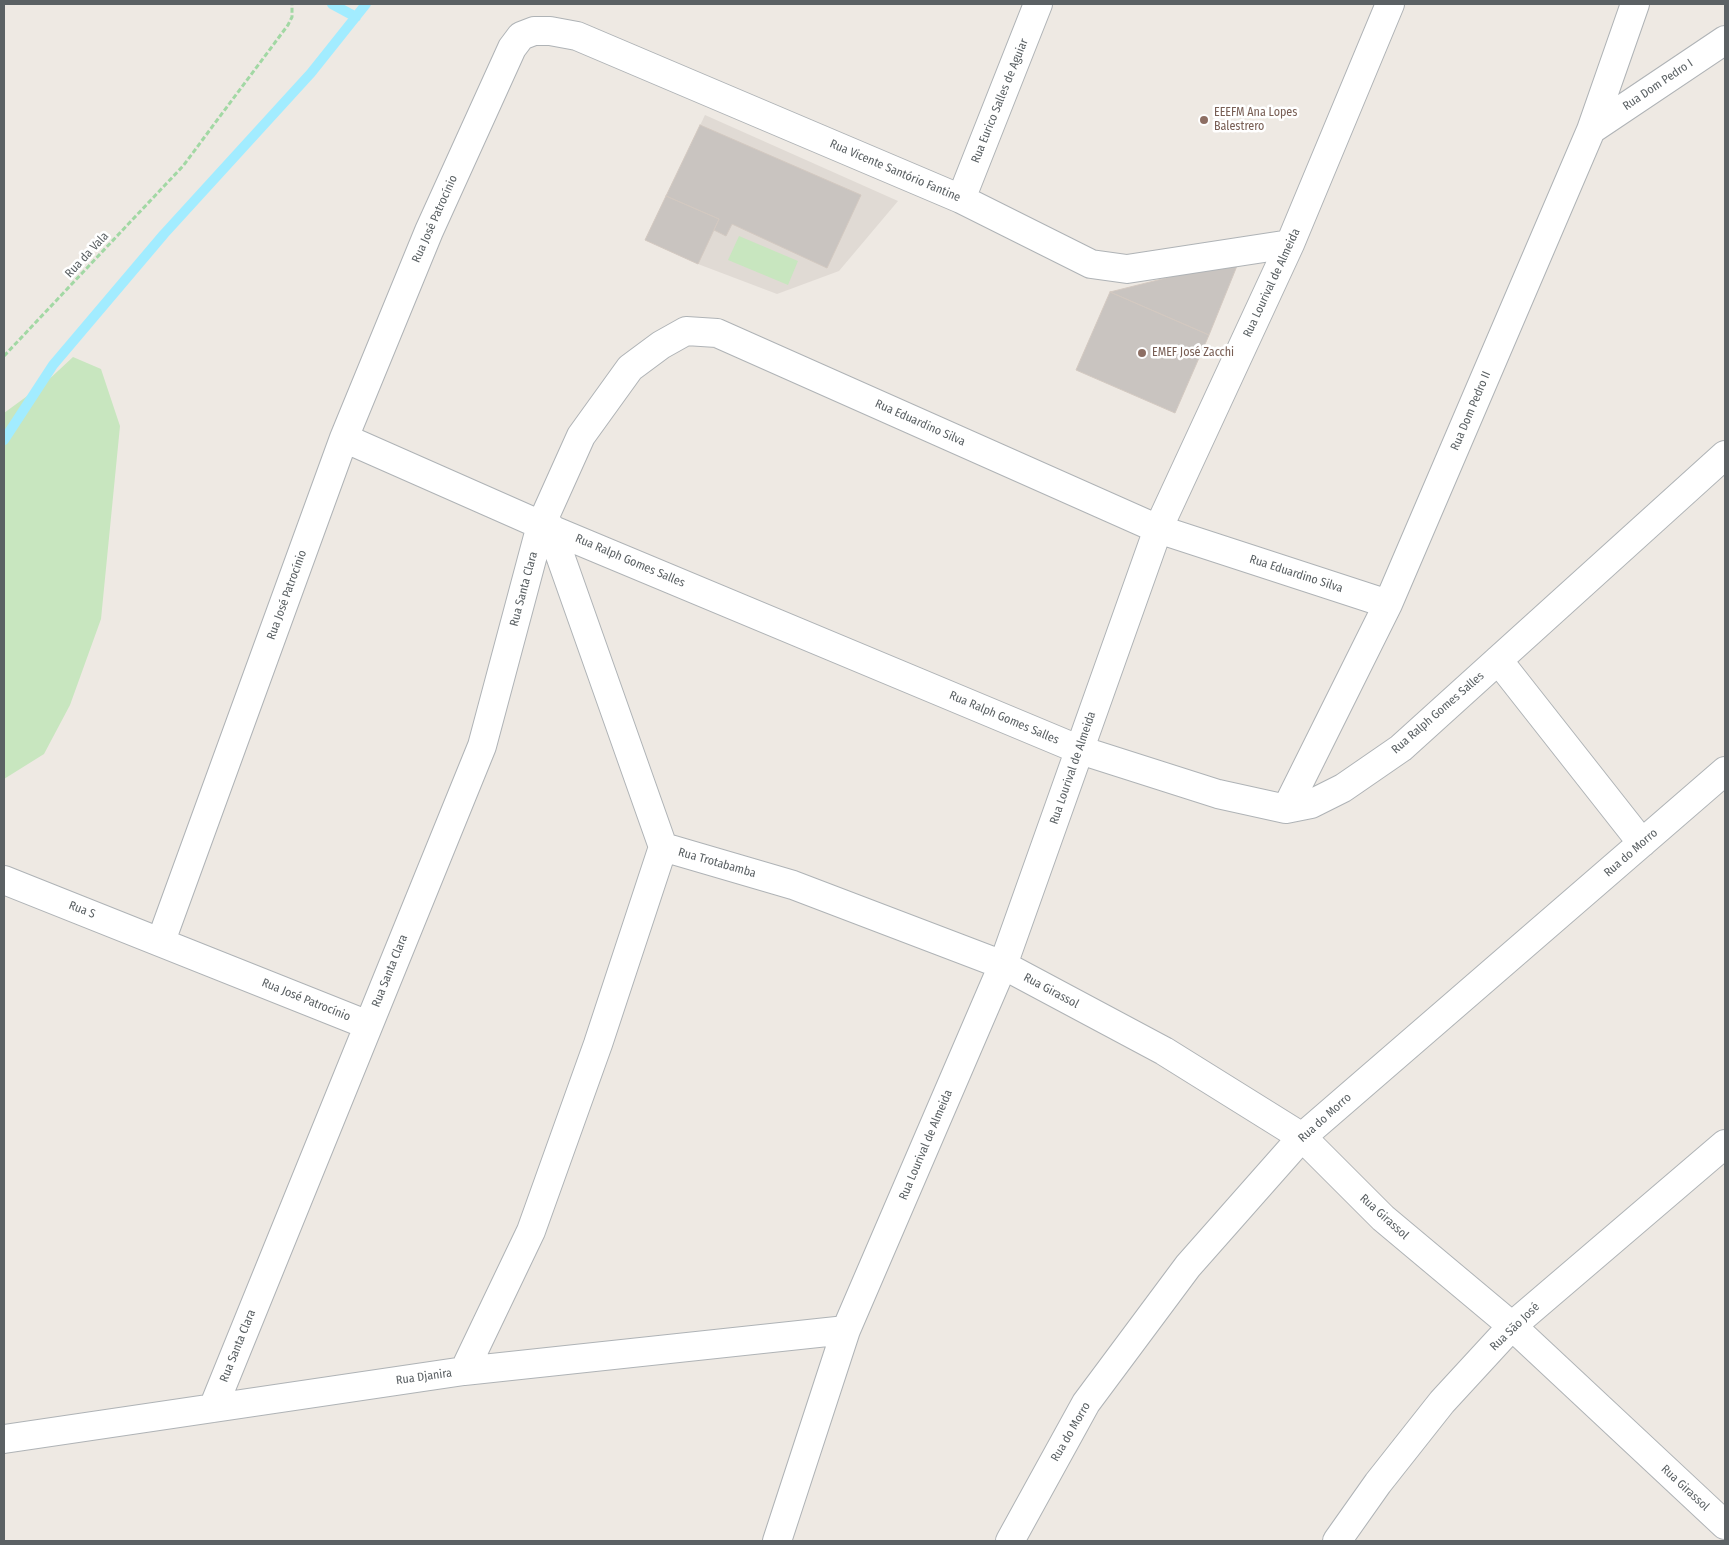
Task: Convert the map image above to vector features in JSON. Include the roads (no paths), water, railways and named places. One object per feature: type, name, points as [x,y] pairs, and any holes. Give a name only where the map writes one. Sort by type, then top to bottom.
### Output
[{"type":"street","name":"Rua Eurico Salles de Aguiar","points":[[961,198],[1038,4]]},
{"type":"street","name":"Rua Lourival de Almeida","points":[[777,1541],[846,1330],[1004,965],[1158,528],[1290,244],[1390,4]]},
{"type":"street","name":"Rua Dom Pedro II","points":[[1286,809],[1388,604],[1591,130],[1635,4]]},
{"type":"street","name":"Rua Vicente Santório Fantine","points":[[512,48],[521,36],[534,31],[564,32],[577,36],[961,198],[1091,264],[1126,269],[1290,244]]},
{"type":"street","name":"Rua Dom Pedro I","points":[[1591,130],[1725,40]]},
{"type":"street","name":"Rua José Patrocínio","points":[[368,1025],[161,941],[344,438],[429,231],[512,48]]},
{"type":"street","name":"Rua Eduardino Silva","points":[[545,526],[581,436],[630,368],[661,345],[686,331],[717,333],[1158,528],[1388,604]]},
{"type":"street","name":"Rua Ralph Gomes Salles","points":[[344,438],[545,526],[1080,750],[1218,794],[1286,809],[1311,804],[1342,788],[1401,748],[1725,455]]},
{"type":"street","name":"Rua Trotabamba","points":[[545,526],[663,847],[793,885],[1004,965]]},
{"type":"street","name":"Rua Santa Clara","points":[[213,1408],[482,746],[545,526]]},
{"type":"street","points":[[1498,660],[1642,843]]},
{"type":"street","name":"Rua do Morro","points":[[1010,1541],[1086,1403],[1188,1266],[1302,1137],[1725,771]]},
{"type":"street","points":[[464,1371],[531,1230],[598,1044],[663,847]]},
{"type":"street","name":"Rua S","points":[[4,880],[161,941]]},
{"type":"street","name":"Rua Girassol","points":[[1004,965],[1164,1051],[1302,1137],[1382,1218],[1512,1326],[1725,1525]]},
{"type":"street","name":"Rua São José","points":[[1337,1541],[1378,1482],[1442,1402],[1512,1326],[1725,1144]]},
{"type":"street","name":"Rua Djanira","points":[[4,1439],[464,1371],[846,1330]]},
{"type":"waterway","points":[[332,4],[356,17]]},
{"type":"waterway","points":[[4,440],[53,365],[164,234],[311,73],[366,4]]},
{"type":"place","name":"EEEFM Ana Lopes Balestrero","points":[[1204,120]]},
{"type":"place","name":"EMEF José Zacchi","points":[[1142,353]]}]
